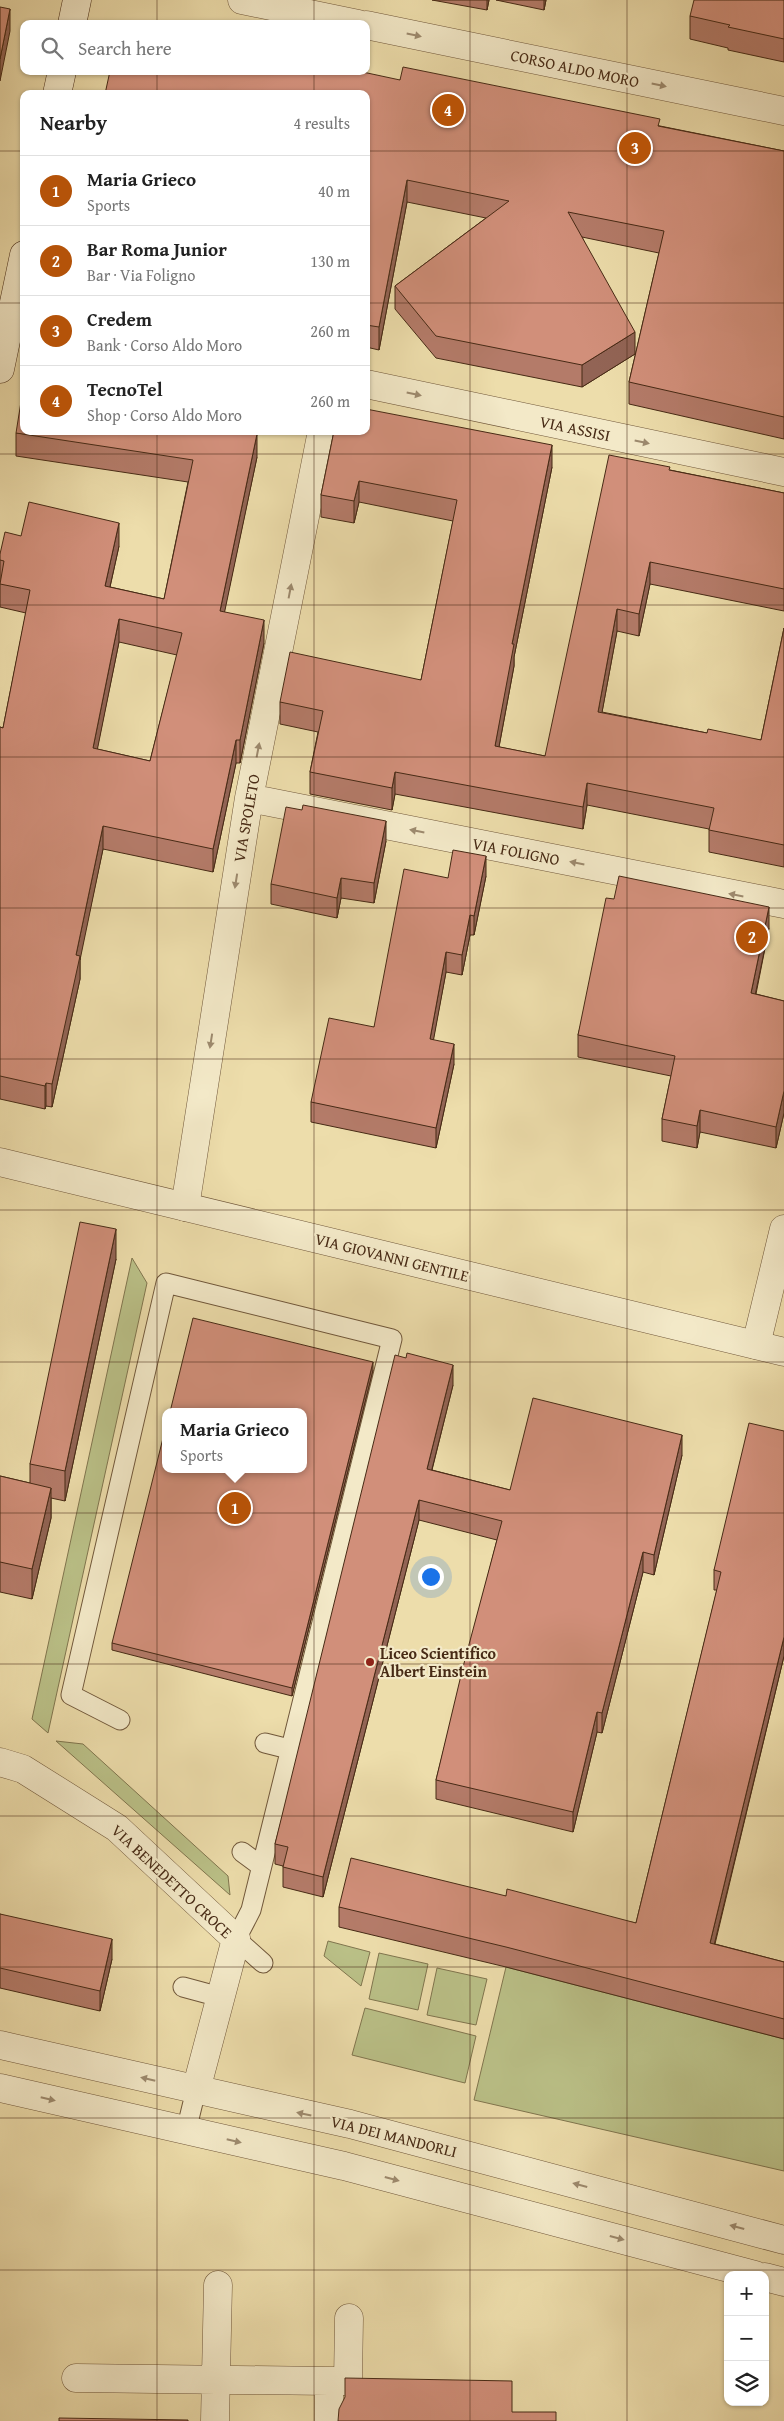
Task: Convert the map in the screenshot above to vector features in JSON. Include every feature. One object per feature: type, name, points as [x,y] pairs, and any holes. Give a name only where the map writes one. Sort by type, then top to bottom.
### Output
[{"type":"street","points":[[73,20],[77,0]]},
{"type":"street","points":[[242,0],[339,20]]},
{"type":"street","name":"CORSO ALDO MORO","points":[[370,27],[784,111]]},
{"type":"street","points":[[58,90],[61,75]]},
{"type":"street","points":[[0,369],[18,311],[20,292]]},
{"type":"street","name":"VIA ASSISI","points":[[370,385],[784,472]]},
{"type":"street","name":"VIA SPOLETO","points":[[184,1207],[249,798],[321,435]]},
{"type":"street","name":"VIA FOLIGNO","points":[[249,798],[784,904]]},
{"type":"street","name":"VIA GIOVANNI GENTILE","points":[[0,1162],[784,1352]]},
{"type":"street","points":[[756,1345],[784,1229]]},
{"type":"street","name":"VIA BENEDETTO CROCE","points":[[0,1762],[23,1769],[117,1828],[236,1939],[196,2090]]},
{"type":"street","name":"VIA DEI MANDORLI","points":[[0,2045],[350,2124],[784,2240]]},
{"type":"street","points":[[0,2088],[344,2166],[740,2271]]},
{"type":"street","points":[[769,2279],[784,2282]]},
{"type":"street","points":[[215,2421],[218,2285]]},
{"type":"street","points":[[76,2378],[348,2381],[349,2318]]},
{"type":"street","points":[[329,2381],[329,2421]]},
{"type":"lane","points":[[120,1720],[71,1694],[166,1283],[392,1339],[251,1910],[236,1939],[263,1963]]},
{"type":"lane","points":[[266,1743],[289,1750]]},
{"type":"lane","points":[[242,1852],[261,1866]]},
{"type":"lane","points":[[183,1987],[220,1997]]},
{"type":"lane","points":[[186,2131],[196,2090]]},
{"type":"green space","points":[[132,1258],[147,1283],[48,1733],[32,1719]]},
{"type":"green space","points":[[56,1741],[83,1744],[228,1876],[230,1895]]},
{"type":"green space","points":[[328,1941],[370,1952],[361,1986],[324,1956]]},
{"type":"green space","points":[[379,1953],[428,1964],[418,2010],[369,1999]]},
{"type":"green space","points":[[506,1967],[784,2039],[784,2171],[474,2100]]},
{"type":"green space","points":[[437,1968],[487,1979],[476,2025],[427,2015]]},
{"type":"green space","points":[[365,2008],[476,2036],[465,2083],[352,2055]]},
{"type":"building","points":[[694,0],[784,0],[784,39],[728,27],[730,25],[690,16]]},
{"type":"building","points":[[0,7],[10,9],[0,59]]},
{"type":"building","points":[[403,67],[660,119],[658,126],[784,151],[784,417],[629,382],[664,231],[568,212],[635,332],[582,365],[436,336],[395,286],[509,201],[407,180],[379,327],[370,326],[370,90],[106,90],[109,75],[370,74],[400,80]]},
{"type":"building","points":[[20,408],[20,434],[16,433]]},
{"type":"building","points":[[370,410],[552,445],[512,644],[514,644],[495,746],[545,756],[609,455],[670,467],[669,470],[784,493],[784,589],[650,562],[639,614],[617,609],[598,712],[707,733],[708,729],[761,740],[784,628],[784,845],[709,830],[714,808],[587,783],[583,807],[395,772],[392,788],[310,772],[323,711],[280,702],[290,652],[421,680],[457,500],[359,481],[354,501],[321,495],[333,435],[370,435]]},
{"type":"building","points":[[29,435],[257,435],[220,611],[264,620],[240,740],[236,740],[213,849],[103,826],[76,955],[80,956],[52,1084],[46,1083],[45,1086],[0,1076],[0,727],[3,728],[30,590],[0,584],[4,561],[0,560],[0,554],[5,532],[21,536],[29,502],[119,523],[105,586],[164,599],[193,460]],"holes":[[[119,619],[182,633],[150,761],[93,748]]]},
{"type":"building","points":[[303,805],[386,821],[374,883],[341,878],[337,898],[271,884],[286,807],[302,810]]},
{"type":"building","points":[[453,850],[486,856],[474,916],[470,915],[462,955],[446,952],[430,1039],[454,1044],[436,1128],[311,1102],[329,1018],[374,1027],[404,869],[448,878]]},
{"type":"building","points":[[619,876],[769,907],[751,993],[784,1001],[784,1091],[776,1127],[700,1110],[697,1126],[662,1119],[675,1056],[578,1035],[606,898],[614,899]]},
{"type":"building","points":[[80,1222],[116,1229],[65,1471],[30,1464]]},
{"type":"building","points":[[193,1318],[373,1362],[292,1688],[112,1643],[162,1442],[162,1473],[307,1473],[307,1408],[171,1408]]},
{"type":"building","points":[[407,1353],[453,1365],[427,1469],[510,1490],[533,1398],[682,1435],[654,1555],[643,1552],[602,1713],[597,1712],[573,1812],[436,1780],[463,1667],[502,1521],[419,1500],[323,1877],[283,1867],[288,1847],[275,1844],[395,1355],[406,1358]]},
{"type":"building","points":[[749,1423],[784,1431],[784,1637],[710,1943],[784,1962],[784,2019],[506,1947],[339,1907],[351,1858],[506,1896],[507,1889],[636,1923],[721,1572],[714,1570]]},
{"type":"building","points":[[0,1476],[51,1488],[32,1569],[0,1562]]},
{"type":"building","points":[[0,1914],[112,1939],[100,1991],[0,1968]]},
{"type":"building","points":[[345,2378],[512,2381],[512,2412],[556,2412],[556,2421],[338,2421],[339,2409],[345,2397]]},
{"type":"building","points":[[59,2418],[188,2420],[188,2421],[59,2421]]},
{"type":"place","name":"TecnoTel","points":[[448,110]]},
{"type":"place","name":"Credem","points":[[635,148]]},
{"type":"place","name":"Bar Roma Junior","points":[[752,937]]},
{"type":"place","name":"Maria Grieco","points":[[235,1508]]},
{"type":"place","name":"Liceo Scientifico Albert Einstein","points":[[370,1662]]}]
